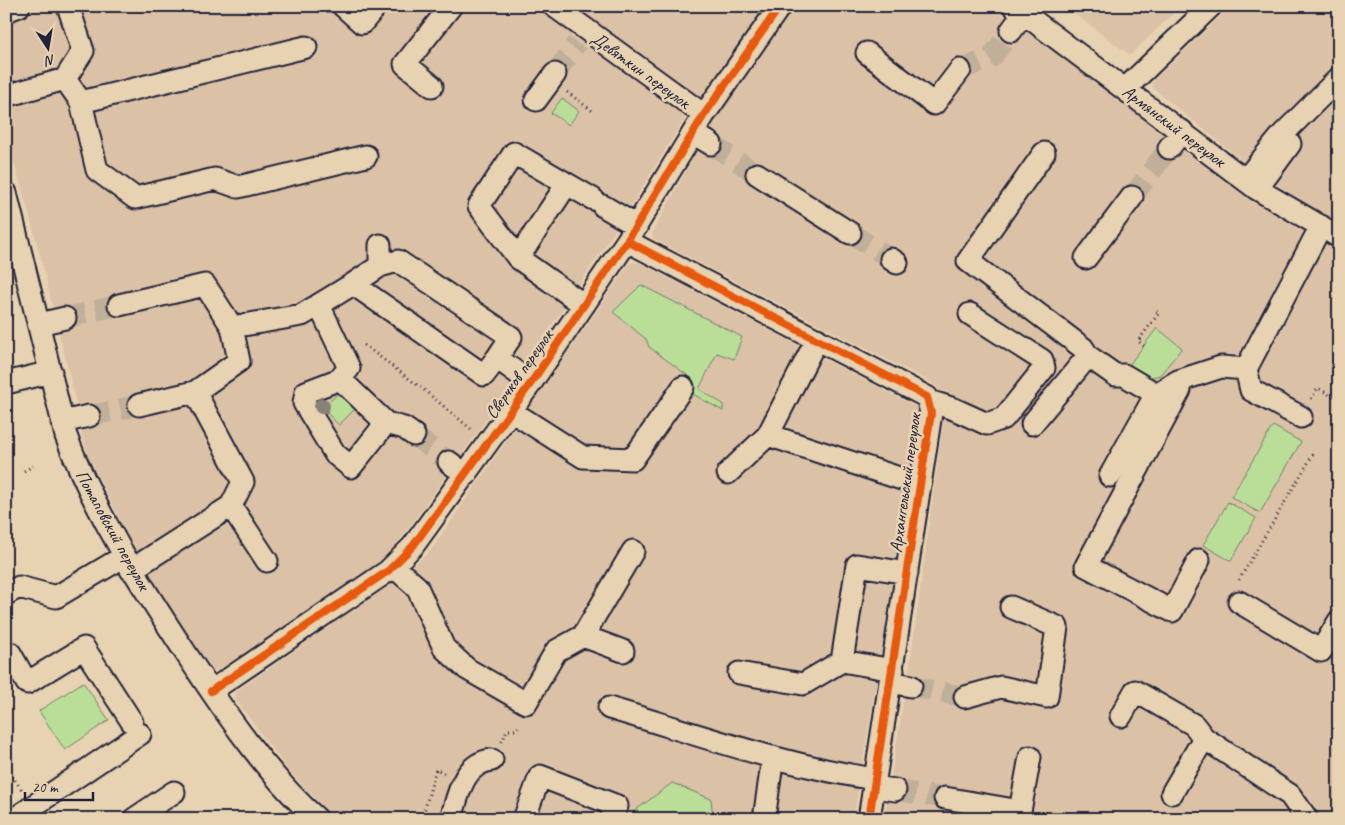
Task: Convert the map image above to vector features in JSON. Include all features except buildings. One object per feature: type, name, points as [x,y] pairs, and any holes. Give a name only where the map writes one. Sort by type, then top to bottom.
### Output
[{"type":"street","points":[[6,11],[19,6]]},
{"type":"street","points":[[6,96],[65,80],[83,51],[68,6]]},
{"type":"street","points":[[343,6],[362,22],[373,10]]},
{"type":"street","points":[[432,86],[404,64],[451,6]]},
{"type":"street","name":"Девяткин переулок","points":[[554,6],[582,37],[704,115]]},
{"type":"street","name":"Сверчков переулок","points":[[211,691],[394,567],[413,546],[531,383],[632,233],[702,139],[704,115],[780,6]]},
{"type":"street","points":[[1125,89],[1211,6]]},
{"type":"street","points":[[1011,31],[1019,10]]},
{"type":"street","name":"Армянский переулок","points":[[1019,10],[1251,184],[1330,232]]},
{"type":"street","points":[[81,102],[306,47]]},
{"type":"street","points":[[867,53],[934,104],[960,70]]},
{"type":"street","points":[[536,100],[553,77]]},
{"type":"street","points":[[1251,184],[1259,160],[1339,78]]},
{"type":"street","points":[[65,80],[81,102],[97,170],[136,198],[215,179],[238,187],[366,156]]},
{"type":"street","points":[[1251,184],[1339,92]]},
{"type":"street","points":[[1169,148],[1182,131]]},
{"type":"street","name":"Архангельский переулок","points":[[518,258],[479,206],[514,153],[598,202],[632,233],[818,339],[923,394],[929,401],[932,413],[907,572],[898,679],[869,819]]},
{"type":"street","points":[[1044,153],[968,261],[1083,348],[1088,356],[1115,375],[1124,375],[1156,394]]},
{"type":"street","points":[[757,174],[850,233]]},
{"type":"street","points":[[567,184],[518,258],[584,305]]},
{"type":"street","points":[[1086,258],[1132,197]]},
{"type":"street","name":"Потаповский переулок","points":[[8,207],[39,324],[62,422],[77,466],[127,563],[211,691],[281,782],[313,818]]},
{"type":"street","points":[[1301,417],[1251,390],[1246,369],[1330,232]]},
{"type":"street","points":[[380,245],[380,266]]},
{"type":"street","points":[[232,327],[302,315],[380,266],[398,261],[511,337],[484,375],[353,284]]},
{"type":"street","points":[[119,305],[205,286],[232,327],[239,361],[195,392],[139,404]]},
{"type":"street","points":[[319,305],[349,368],[340,379],[306,392],[304,404],[335,454],[351,467],[386,423]]},
{"type":"street","points":[[929,401],[954,409],[987,424],[1004,418],[1044,368],[1042,360],[970,314]]},
{"type":"street","points":[[39,324],[65,318]]},
{"type":"street","points":[[728,473],[768,435],[818,339]]},
{"type":"street","points":[[1032,424],[1088,356]]},
{"type":"street","points":[[497,358],[531,383]]},
{"type":"street","points":[[1110,476],[1156,394],[1178,381],[1221,367],[1246,369]]},
{"type":"street","points":[[6,383],[51,372]]},
{"type":"street","points":[[340,379],[386,423],[404,428],[414,435]]},
{"type":"street","points":[[1178,381],[1180,390],[1086,566],[1172,611],[1199,560]]},
{"type":"street","points":[[511,411],[583,457],[633,459],[683,387]]},
{"type":"street","points":[[6,594],[19,587],[56,597],[127,563],[231,506],[243,482],[195,392]]},
{"type":"street","points":[[62,422],[90,416]]},
{"type":"street","points":[[768,435],[902,479],[921,482]]},
{"type":"street","points":[[449,462],[466,475]]},
{"type":"street","points":[[231,506],[267,561]]},
{"type":"street","points":[[394,567],[418,587],[444,648],[467,669],[526,703],[556,651],[583,636],[633,551]]},
{"type":"street","points":[[842,661],[858,565],[907,572]]},
{"type":"street","points":[[1239,602],[1321,651],[1339,621]]},
{"type":"street","points":[[965,697],[1000,687],[1048,697],[1057,627],[1011,607]]},
{"type":"street","points":[[583,636],[623,651]]},
{"type":"street","points":[[6,655],[10,653],[27,683],[84,648],[136,728],[14,819]]},
{"type":"street","points":[[739,672],[803,684],[842,661],[898,679]]},
{"type":"street","points":[[1121,716],[1135,691],[1194,726],[1204,738],[1290,795],[1307,819]]},
{"type":"street","points":[[609,708],[774,757],[852,776],[895,790]]},
{"type":"street","points":[[1172,793],[1204,738]]},
{"type":"street","points":[[764,819],[774,757]]},
{"type":"street","points":[[945,798],[1020,811],[1030,757]]},
{"type":"street","points":[[451,819],[466,775],[475,766],[492,760]]},
{"type":"street","points":[[524,819],[540,776],[617,806],[611,819]]},
{"type":"street","points":[[134,819],[174,792]]},
{"type":"path","points":[[553,77],[594,112]]},
{"type":"path","points":[[1144,346],[1138,341],[1159,313],[1153,309]]},
{"type":"path","points":[[6,318],[15,316]]},
{"type":"path","points":[[339,348],[356,340],[424,390],[475,432]]},
{"type":"path","points":[[1327,393],[1339,400]]},
{"type":"path","points":[[1239,602],[1236,585],[1315,451]]},
{"type":"path","points":[[24,471],[33,466]]},
{"type":"path","points":[[6,768],[24,793]]},
{"type":"path","points":[[422,819],[436,769],[445,773]]},
{"type":"shaded area","points":[[6,6],[538,6],[684,112],[686,116],[625,216],[518,376],[397,544],[386,557],[367,571],[217,671],[209,668],[144,568],[90,460],[80,429],[78,411],[36,238],[6,134]]},
{"type":"shaded area","points":[[571,6],[766,6],[705,96],[694,94]]},
{"type":"shaded area","points":[[796,6],[990,6],[1116,95],[1254,200],[1294,226],[1304,222],[1335,241],[1339,251],[1339,819],[884,819],[911,656],[944,416],[940,393],[937,387],[927,380],[654,239],[652,233],[711,126]]},
{"type":"shaded area","points":[[1064,6],[1181,6],[1130,55]]},
{"type":"shaded area","points":[[1231,6],[1339,6],[1339,225],[1250,167],[1153,88],[1152,82]]},
{"type":"shaded area","points":[[634,262],[640,263],[918,408],[919,414],[884,637],[853,819],[334,819],[288,770],[236,700],[235,692],[397,580],[431,550],[629,264]]},
{"type":"green space","points":[[562,98],[579,111],[569,125],[551,113]]},
{"type":"green space","points":[[641,285],[742,337],[734,359],[717,353],[699,389],[723,404],[723,411],[691,393],[691,378],[649,347],[646,339],[613,312]]},
{"type":"green space","points":[[1157,328],[1182,348],[1160,375],[1148,378],[1129,365]]},
{"type":"green space","points":[[340,392],[356,408],[339,425],[322,408]]},
{"type":"green space","points":[[1273,426],[1301,442],[1260,513],[1231,497]]},
{"type":"green space","points":[[1228,502],[1256,518],[1231,561],[1203,545]]},
{"type":"green space","points":[[83,682],[109,720],[65,750],[39,711]]},
{"type":"green space","points":[[672,783],[711,799],[713,819],[624,819]]},
{"type":"tunnel","points":[[960,70],[992,57],[1011,31]]},
{"type":"tunnel","points":[[555,74],[577,43]]},
{"type":"tunnel","points":[[711,144],[757,174]]},
{"type":"tunnel","points":[[1132,197],[1169,148]]},
{"type":"tunnel","points":[[850,233],[891,259]]},
{"type":"tunnel","points":[[65,318],[119,305]]},
{"type":"tunnel","points":[[89,416],[139,405]]},
{"type":"tunnel","points":[[414,435],[449,462]]},
{"type":"tunnel","points":[[911,686],[965,697]]},
{"type":"tunnel","points":[[895,790],[945,798]]},
{"type":"cycle path","points":[[211,691],[388,571],[413,546],[531,383],[627,241],[704,115],[780,6]]},
{"type":"cycle path","points":[[627,241],[927,397],[931,413],[869,819]]}]
